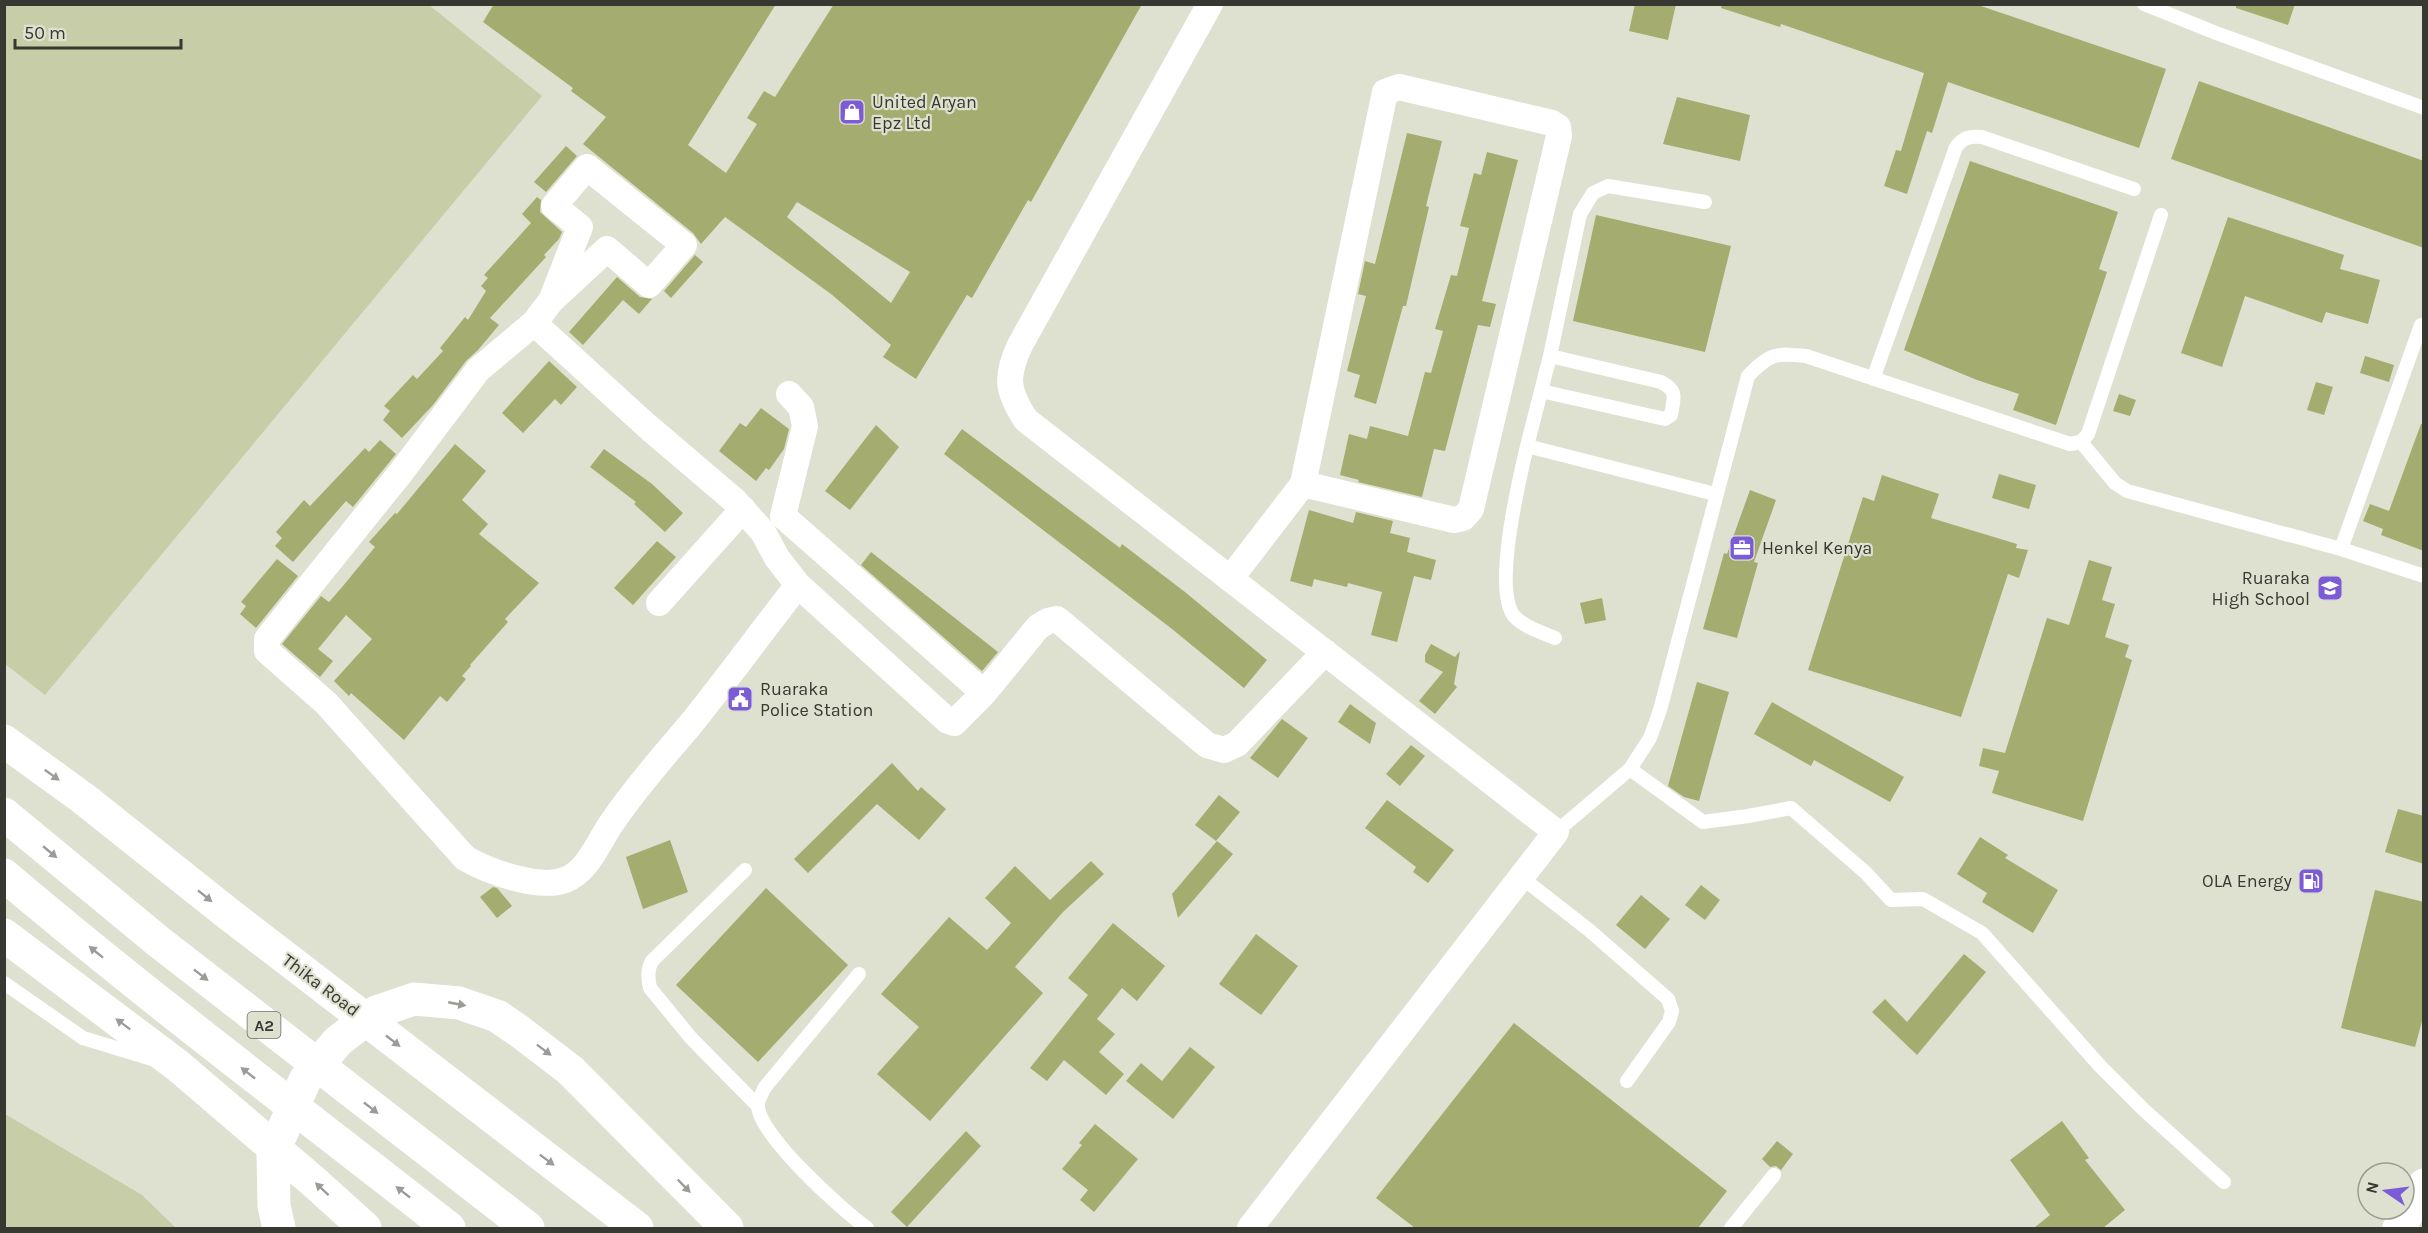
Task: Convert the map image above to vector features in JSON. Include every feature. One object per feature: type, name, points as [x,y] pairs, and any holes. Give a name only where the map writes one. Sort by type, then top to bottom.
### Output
[{"type":"main road","name":"Thika Road","points":[[4,741],[84,799],[226,912],[637,1228]]},
{"type":"main road","name":"A2","points":[[4,814],[159,942],[528,1228]]},
{"type":"main road","points":[[4,875],[90,948],[182,1021],[449,1228]]},
{"type":"main road","points":[[4,935],[177,1065],[365,1228]]},
{"type":"main road","points":[[278,1225],[273,1153],[305,1080],[338,1041],[376,1012],[414,999],[459,1003],[497,1016],[570,1070],[727,1228]]},
{"type":"main road","points":[[2399,1228],[2422,1185]]},
{"type":"street","points":[[1210,4],[1020,345],[1011,364],[1009,385],[1013,401],[1026,420],[1556,832],[1250,1228]]},
{"type":"street","points":[[1230,579],[1303,484],[1385,92],[1399,87],[1552,123],[1558,127],[1559,136],[1471,509],[1464,518],[1454,520],[1303,484]]},
{"type":"street","points":[[587,167],[684,245],[649,285],[607,249],[554,206],[587,167]]},
{"type":"street","points":[[551,301],[580,227]]},
{"type":"street","points":[[607,249],[551,301],[534,323],[478,370],[402,471],[267,639],[267,651],[326,703],[454,849],[465,858],[481,868],[533,881],[550,882],[566,880],[590,859],[634,791],[690,724],[798,585]]},
{"type":"street","points":[[534,323],[743,509],[773,524],[984,693]]},
{"type":"street","points":[[789,394],[801,407],[805,426],[773,524],[777,558],[798,585],[948,721],[954,723],[984,693],[1038,627],[1057,619],[1208,745],[1224,750],[1237,744],[1325,652]]},
{"type":"street","points":[[659,603],[743,509]]},
{"type":"lane","points":[[2144,4],[2216,33],[2424,108]]},
{"type":"lane","points":[[1873,379],[1956,147],[1962,140],[1970,136],[1982,137],[2134,189]]},
{"type":"lane","points":[[1555,638],[1522,623],[1512,614],[1506,585],[1509,526],[1550,356],[1580,214],[1593,193],[1608,186],[1705,202]]},
{"type":"lane","points":[[1556,832],[1630,769],[1650,738],[1660,710],[1715,494],[1748,376],[1768,358],[1781,353],[1806,356],[2070,444],[2081,442],[2088,434],[2161,216]]},
{"type":"lane","points":[[2341,549],[2421,325]]},
{"type":"lane","points":[[1541,391],[1665,419],[1671,415],[1674,394],[1670,387],[1660,382],[1550,356]]},
{"type":"lane","points":[[2081,442],[2115,483],[2127,491],[2341,549],[2424,576]]},
{"type":"lane","points":[[1527,446],[1715,494]]},
{"type":"lane","points":[[1630,769],[1703,822],[1791,808],[1866,873],[1891,900],[1923,899],[1982,933],[2100,1066],[2144,1110],[2223,1182]]},
{"type":"lane","points":[[745,870],[652,961],[648,969],[650,988],[691,1038],[758,1105],[763,1122],[782,1148],[821,1188],[867,1228]]},
{"type":"lane","points":[[1521,877],[1589,930],[1668,999],[1672,1011],[1669,1022],[1627,1081]]},
{"type":"lane","points":[[758,1105],[765,1087],[859,974]]},
{"type":"lane","points":[[4,983],[83,1038],[177,1065]]},
{"type":"lane","points":[[1731,1228],[1774,1174]]},
{"type":"green space","points":[[4,5],[429,5],[542,96],[45,695],[5,664]]},
{"type":"green space","points":[[5,1114],[142,1195],[176,1228],[5,1228]]},
{"type":"building","points":[[494,4],[776,4],[688,145],[726,173],[757,124],[747,118],[764,91],[775,97],[834,4],[1142,4],[1031,202],[1028,200],[972,298],[967,295],[916,379],[883,357],[891,345],[831,294],[725,217],[701,244],[693,233],[583,144],[606,117],[571,91],[573,88],[483,22]],"holes":[[[797,202],[910,272],[891,303],[787,217]]]},
{"type":"building","points":[[1635,4],[1676,4],[1668,40],[1629,31]]},
{"type":"building","points":[[1722,4],[1975,4],[2166,69],[2139,148],[1948,82],[1932,133],[1927,131],[1907,194],[1884,186],[1896,150],[1901,151],[1924,73],[1781,24],[1780,27],[1721,8]]},
{"type":"building","points":[[2236,4],[2295,4],[2288,25],[2236,8]]},
{"type":"building","points":[[2199,81],[2424,161],[2424,248],[2171,159]]},
{"type":"building","points":[[1677,97],[1750,115],[1740,161],[1663,144]]},
{"type":"building","points":[[1407,133],[1442,141],[1406,306],[1403,306],[1376,404],[1354,397],[1360,375],[1347,371],[1366,296],[1358,294],[1365,261],[1375,264]]},
{"type":"building","points":[[566,146],[577,156],[546,192],[534,182]]},
{"type":"building","points":[[1487,152],[1518,160],[1482,301],[1496,304],[1490,327],[1478,325],[1445,451],[1434,449],[1422,497],[1358,482],[1359,480],[1340,475],[1349,434],[1367,439],[1370,426],[1408,436],[1425,372],[1431,373],[1443,331],[1435,329],[1451,275],[1457,276],[1469,228],[1460,226],[1474,173],[1481,175]]},
{"type":"building","points":[[1970,161],[2118,212],[2099,269],[2107,272],[2056,425],[2013,410],[2019,394],[1977,380],[1904,350]]},
{"type":"building","points":[[537,197],[541,200],[540,212],[562,232],[559,239],[544,255],[546,257],[490,318],[499,325],[466,361],[433,405],[402,438],[383,420],[390,411],[384,406],[413,375],[417,379],[443,351],[440,348],[465,317],[468,320],[486,291],[481,286],[488,278],[484,275],[531,223],[522,214]]},
{"type":"building","points":[[1596,215],[1731,246],[1705,352],[1573,321]]},
{"type":"building","points":[[2228,217],[2344,255],[2340,269],[2380,280],[2368,324],[2326,312],[2322,323],[2245,296],[2222,367],[2181,353]]},
{"type":"building","points":[[695,255],[703,262],[671,298],[664,291]]},
{"type":"building","points":[[617,277],[640,297],[652,299],[639,314],[623,300],[583,345],[569,332]]},
{"type":"building","points":[[2365,356],[2394,365],[2389,382],[2360,373]]},
{"type":"building","points":[[549,361],[577,387],[561,405],[555,399],[523,433],[502,413]]},
{"type":"building","points":[[2316,382],[2333,387],[2324,415],[2307,410]]},
{"type":"building","points":[[2119,394],[2136,400],[2130,416],[2113,411]]},
{"type":"building","points":[[761,408],[789,429],[784,449],[769,470],[766,468],[756,481],[719,451],[740,423],[746,427]]},
{"type":"building","points":[[2421,424],[2424,424],[2424,551],[2381,535],[2383,529],[2363,521],[2370,504],[2389,511]]},
{"type":"building","points":[[876,425],[899,447],[850,510],[825,491]]},
{"type":"building","points":[[962,429],[1120,548],[1122,544],[1185,592],[1267,660],[1244,688],[1172,629],[944,454]]},
{"type":"building","points":[[380,440],[396,454],[353,507],[346,501],[293,562],[275,546],[282,538],[276,532],[304,500],[310,506],[365,448],[369,452]]},
{"type":"building","points":[[455,444],[486,471],[462,500],[488,524],[479,534],[539,583],[505,619],[508,622],[470,665],[462,676],[466,679],[447,702],[440,696],[404,740],[351,693],[349,696],[334,681],[372,639],[346,615],[318,649],[333,661],[320,677],[282,644],[321,596],[329,602],[343,586],[375,547],[369,542],[395,513],[397,514]]},
{"type":"building","points":[[604,449],[652,484],[683,513],[665,532],[634,504],[636,502],[590,467]]},
{"type":"building","points":[[1999,474],[2036,485],[2029,509],[1992,498]]},
{"type":"building","points":[[1882,475],[1939,494],[1931,518],[2017,544],[2016,548],[2028,550],[2019,578],[2008,574],[1961,717],[1808,670],[1863,497],[1874,501]]},
{"type":"building","points":[[1750,490],[1776,500],[1754,562],[1758,563],[1737,638],[1703,629],[1724,553],[1727,554]]},
{"type":"building","points":[[1309,510],[1353,523],[1356,512],[1393,521],[1390,533],[1410,538],[1407,552],[1436,560],[1431,580],[1414,576],[1397,642],[1371,635],[1382,592],[1348,583],[1347,587],[1314,579],[1312,587],[1290,581]]},
{"type":"building","points":[[657,541],[676,557],[633,605],[614,588]]},
{"type":"building","points":[[871,552],[998,652],[982,671],[861,565]]},
{"type":"building","points":[[277,559],[298,576],[256,628],[240,614],[246,606],[241,602]]},
{"type":"building","points":[[2089,560],[2112,567],[2102,600],[2115,604],[2105,637],[2129,645],[2125,657],[2132,660],[2083,821],[1992,793],[1999,771],[1979,766],[1983,748],[2005,753],[2047,618],[2069,625]]},
{"type":"building","points":[[1602,598],[1606,620],[1585,624],[1580,603]]},
{"type":"building","points":[[1431,644],[1455,657],[1460,651],[1454,684],[1457,687],[1435,714],[1419,701],[1443,672],[1425,662],[1425,655]]},
{"type":"building","points":[[1697,682],[1729,692],[1699,801],[1684,797],[1668,786]]},
{"type":"building","points":[[1772,702],[1904,777],[1890,802],[1814,760],[1811,766],[1754,734]]},
{"type":"building","points":[[1350,704],[1376,723],[1370,744],[1338,722]]},
{"type":"building","points":[[1282,719],[1308,738],[1278,778],[1250,758]]},
{"type":"building","points":[[1411,745],[1425,756],[1400,786],[1386,774]]},
{"type":"building","points":[[892,763],[918,791],[921,787],[946,809],[919,840],[877,804],[808,873],[794,859]]},
{"type":"building","points":[[1219,795],[1240,812],[1216,841],[1195,825]]},
{"type":"building","points":[[1387,800],[1454,850],[1428,883],[1413,872],[1416,867],[1365,828]]},
{"type":"building","points":[[2398,809],[2424,816],[2424,864],[2385,852]]},
{"type":"building","points":[[1980,837],[2008,855],[2005,858],[2058,890],[2033,933],[1982,902],[1987,893],[1957,874]]},
{"type":"building","points":[[670,840],[688,892],[643,909],[626,857]]},
{"type":"building","points":[[1217,841],[1233,854],[1178,918],[1172,894]]},
{"type":"building","points":[[1091,861],[1104,874],[1063,912],[1015,967],[1043,993],[930,1121],[877,1074],[919,1027],[881,994],[949,917],[987,950],[1011,923],[985,898],[1015,866],[1050,900]]},
{"type":"building","points":[[1701,885],[1720,900],[1705,920],[1685,905]]},
{"type":"building","points":[[493,887],[497,888],[512,906],[497,918],[480,897]]},
{"type":"building","points":[[766,888],[848,965],[758,1062],[676,985]]},
{"type":"building","points":[[2375,890],[2424,902],[2424,1014],[2415,1047],[2341,1028]]},
{"type":"building","points":[[1641,895],[1670,919],[1645,949],[1616,925]]},
{"type":"building","points":[[1113,923],[1165,966],[1137,1001],[1122,988],[1097,1019],[1115,1034],[1099,1052],[1124,1074],[1106,1095],[1064,1060],[1047,1081],[1030,1068],[1088,995],[1068,978]]},
{"type":"building","points":[[1256,934],[1298,966],[1261,1015],[1219,984]]},
{"type":"building","points":[[1964,954],[1986,972],[1917,1055],[1872,1012],[1885,999],[1907,1022]]},
{"type":"building","points":[[1514,1023],[1727,1191],[1698,1228],[1415,1228],[1376,1198]]},
{"type":"building","points":[[1190,1047],[1215,1067],[1173,1119],[1126,1081],[1141,1063],[1162,1081]]},
{"type":"building","points":[[2062,1121],[2089,1158],[2085,1160],[2125,1210],[2103,1228],[2034,1228],[2050,1215],[2010,1160]]},
{"type":"building","points":[[1095,1124],[1138,1159],[1094,1212],[1080,1200],[1088,1190],[1062,1169],[1082,1145],[1079,1143]]},
{"type":"building","points":[[966,1131],[981,1146],[907,1227],[891,1212]]},
{"type":"building","points":[[1777,1141],[1793,1154],[1781,1170],[1776,1166],[1770,1167],[1762,1159]]},
{"type":"place","name":"United Aryan Epz Ltd","points":[[852,112]]},
{"type":"place","name":"Henkel Kenya","points":[[1742,548]]},
{"type":"place","name":"Ruaraka High School","points":[[2330,588]]},
{"type":"place","name":"Ruaraka Police Station","points":[[740,699]]},
{"type":"place","name":"OLA Energy","points":[[2311,881]]}]
